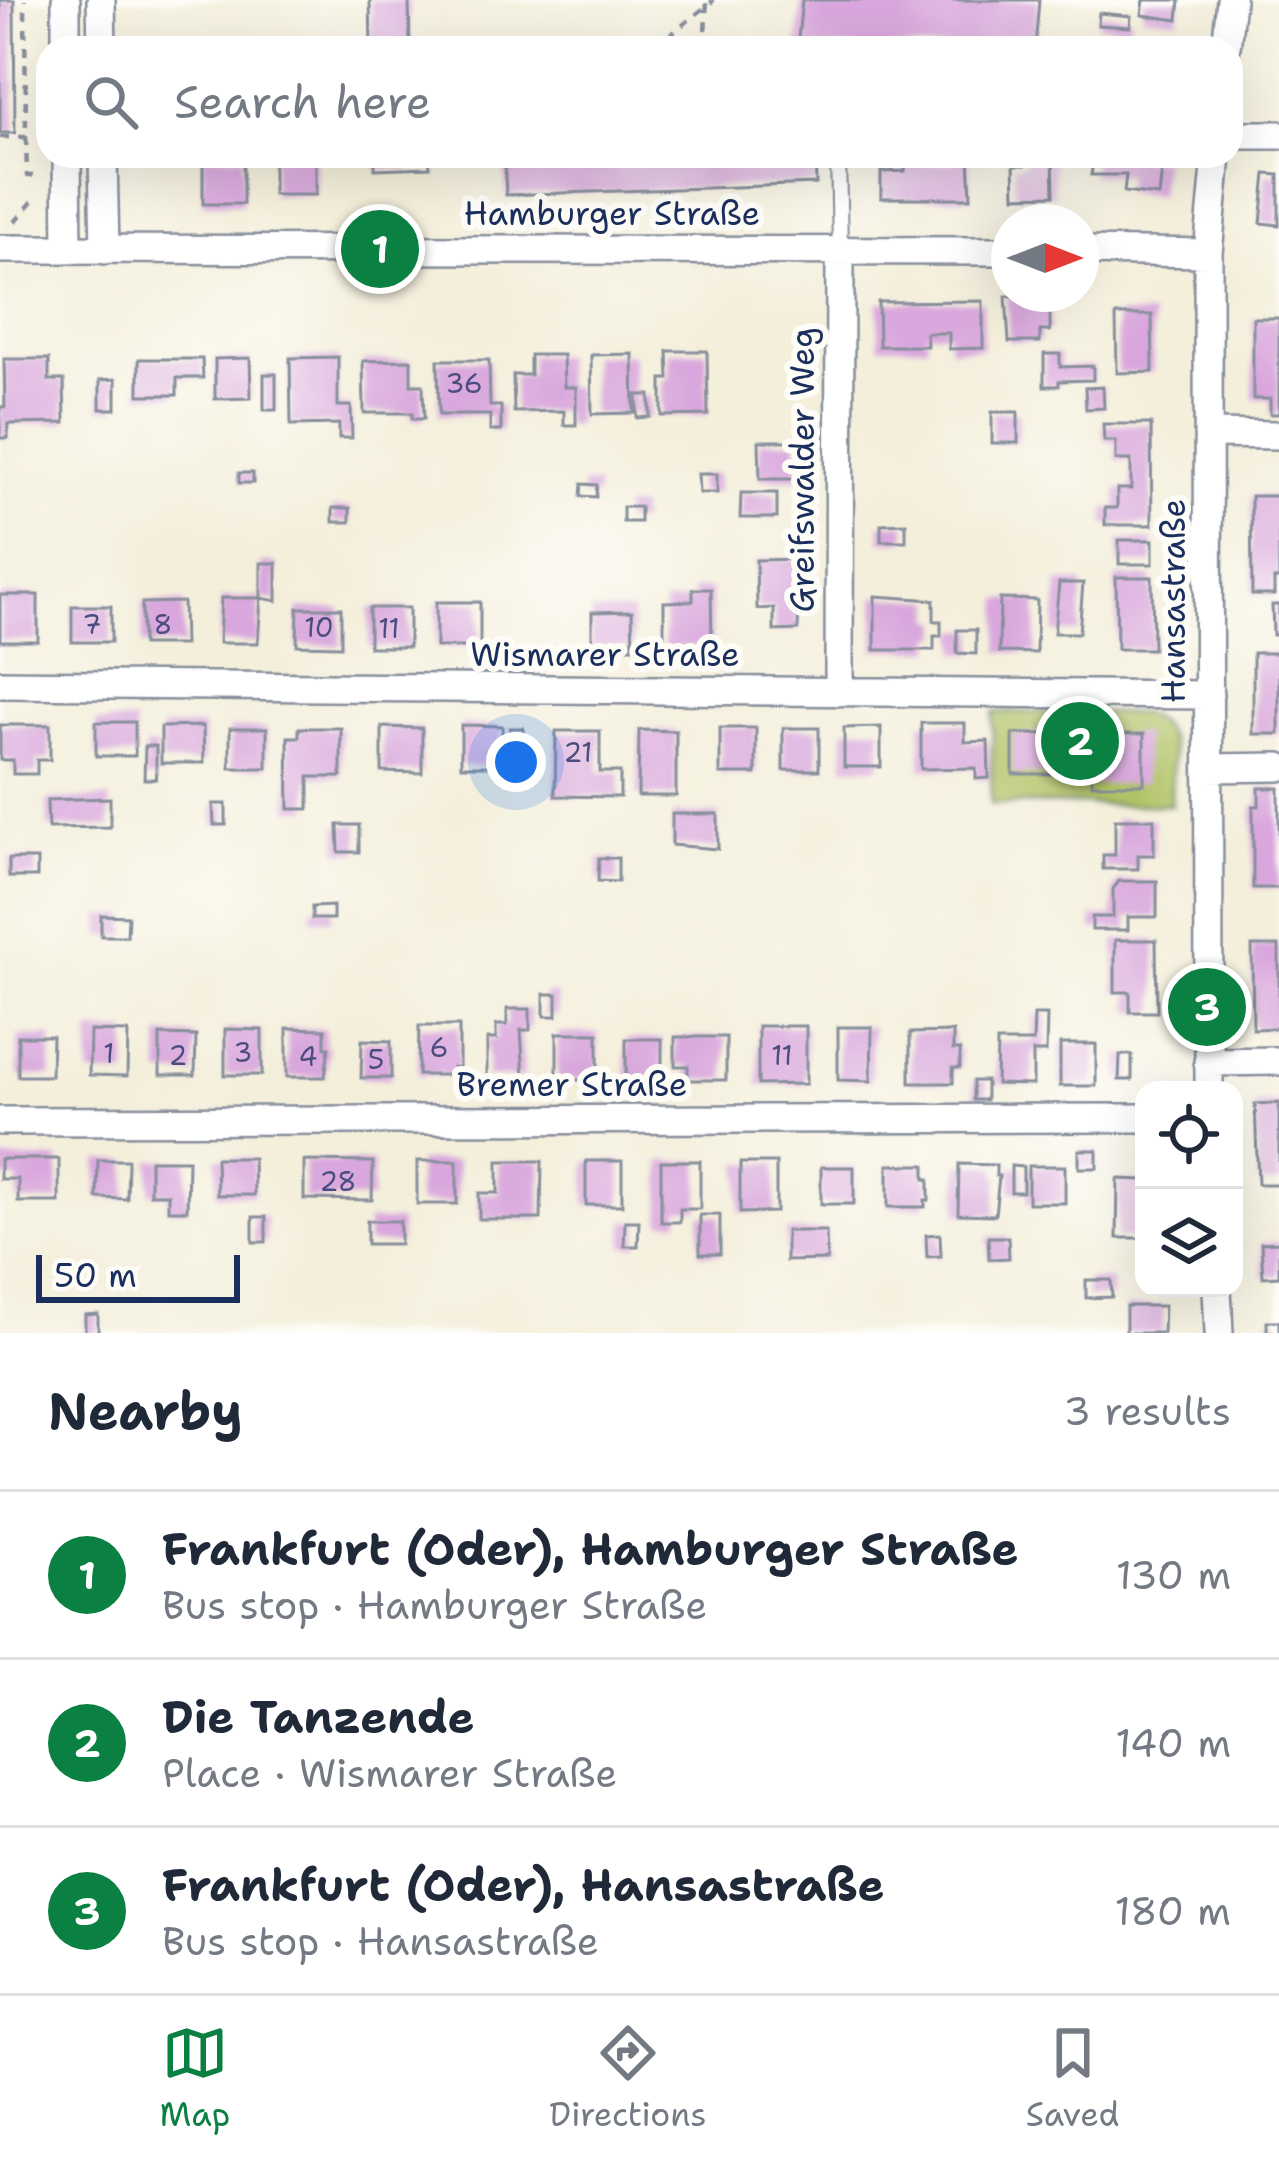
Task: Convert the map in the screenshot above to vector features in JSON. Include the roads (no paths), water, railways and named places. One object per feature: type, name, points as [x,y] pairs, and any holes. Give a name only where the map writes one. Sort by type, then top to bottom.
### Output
[{"type":"street","points":[[66,0],[66,36]]},
{"type":"street","points":[[101,0],[102,36]]},
{"type":"street","points":[[1227,36],[1231,0]]},
{"type":"street","points":[[1243,135],[1279,135]]},
{"type":"street","points":[[61,168],[68,249]]},
{"type":"street","points":[[104,168],[105,250]]},
{"type":"street","name":"Hansastraße","points":[[1216,168],[1208,253],[1208,1076],[1279,1061]]},
{"type":"street","name":"Hamburger Straße","points":[[6,237],[68,249],[105,250],[991,250]]},
{"type":"street","name":"Greifswalder Weg","points":[[839,692],[840,249]]},
{"type":"street","points":[[1099,251],[1208,253]]},
{"type":"street","points":[[1208,434],[1279,435]]},
{"type":"street","name":"Wismarer Straße","points":[[0,684],[1209,695]]},
{"type":"street","points":[[1209,768],[1279,767]]},
{"type":"street","name":"Bremer Straße","points":[[0,1121],[1135,1118]]},
{"type":"street","points":[[1218,1297],[1220,1333]]},
{"type":"lane","points":[[838,168],[840,249]]},
{"type":"place","name":"Frankfurt (Oder), Hamburger Straße","points":[[380,249]]},
{"type":"place","name":"Die Tanzende","points":[[1080,741]]},
{"type":"place","name":"Frankfurt (Oder), Hansastraße","points":[[1207,1007]]}]
